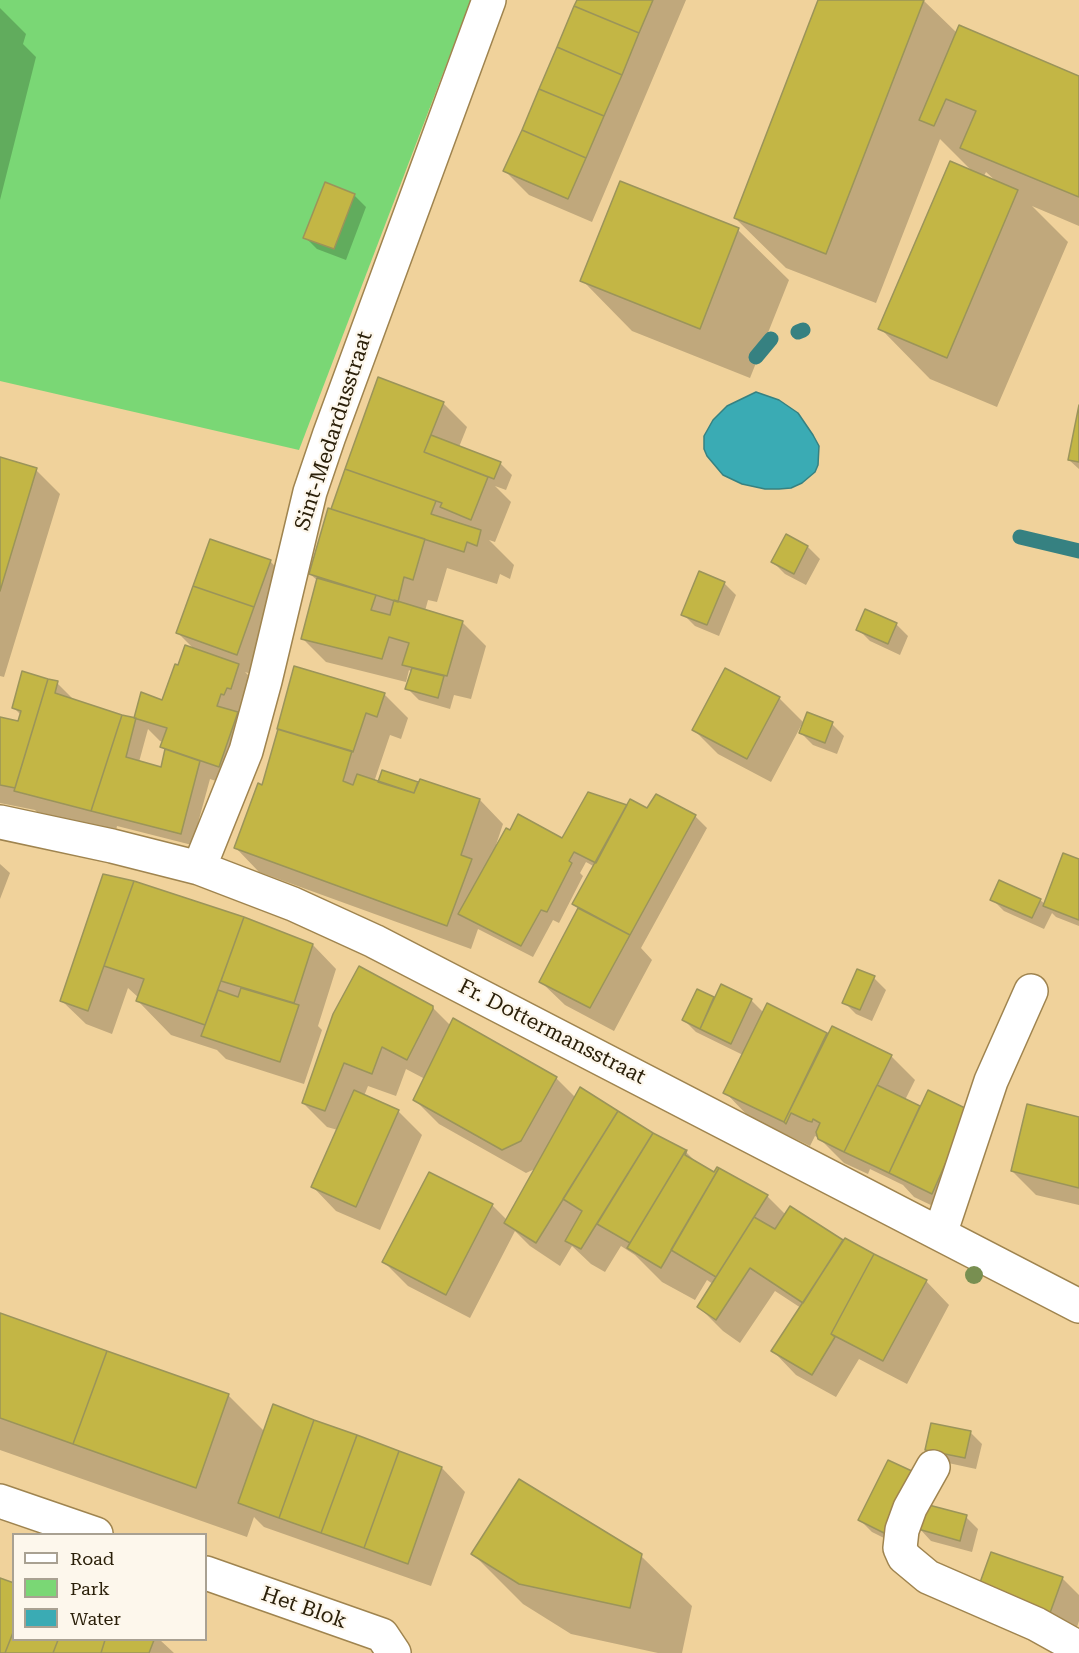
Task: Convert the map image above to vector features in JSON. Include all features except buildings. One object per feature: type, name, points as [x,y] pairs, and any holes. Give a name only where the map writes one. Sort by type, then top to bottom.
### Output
[{"type":"street","name":"Sint-Medardusstraat","points":[[200,868],[246,752],[317,470],[489,0]]},
{"type":"street","name":"Fr. Dottermansstraat","points":[[0,822],[200,868],[293,904],[374,941],[1079,1306]]},
{"type":"street","points":[[940,1234],[992,1081],[1031,991]]},
{"type":"street","points":[[933,1467],[910,1508],[902,1530],[900,1548],[904,1557],[928,1577],[1036,1624],[1079,1648]]},
{"type":"street","points":[[0,1501],[93,1533]]},
{"type":"street","name":"Het Blok","points":[[207,1573],[382,1635],[394,1653]]},
{"type":"green space","points":[[0,0],[471,0],[299,450],[0,381]]},
{"type":"water","points":[[756,392],[779,400],[798,413],[819,446],[818,465],[815,472],[802,483],[791,488],[765,489],[742,484],[723,475],[704,449],[704,436],[713,420],[727,406]]},
{"type":"waterway","points":[[798,332],[803,330]]},
{"type":"waterway","points":[[756,357],[771,339]]},
{"type":"waterway","points":[[1020,537],[1079,551]]}]
